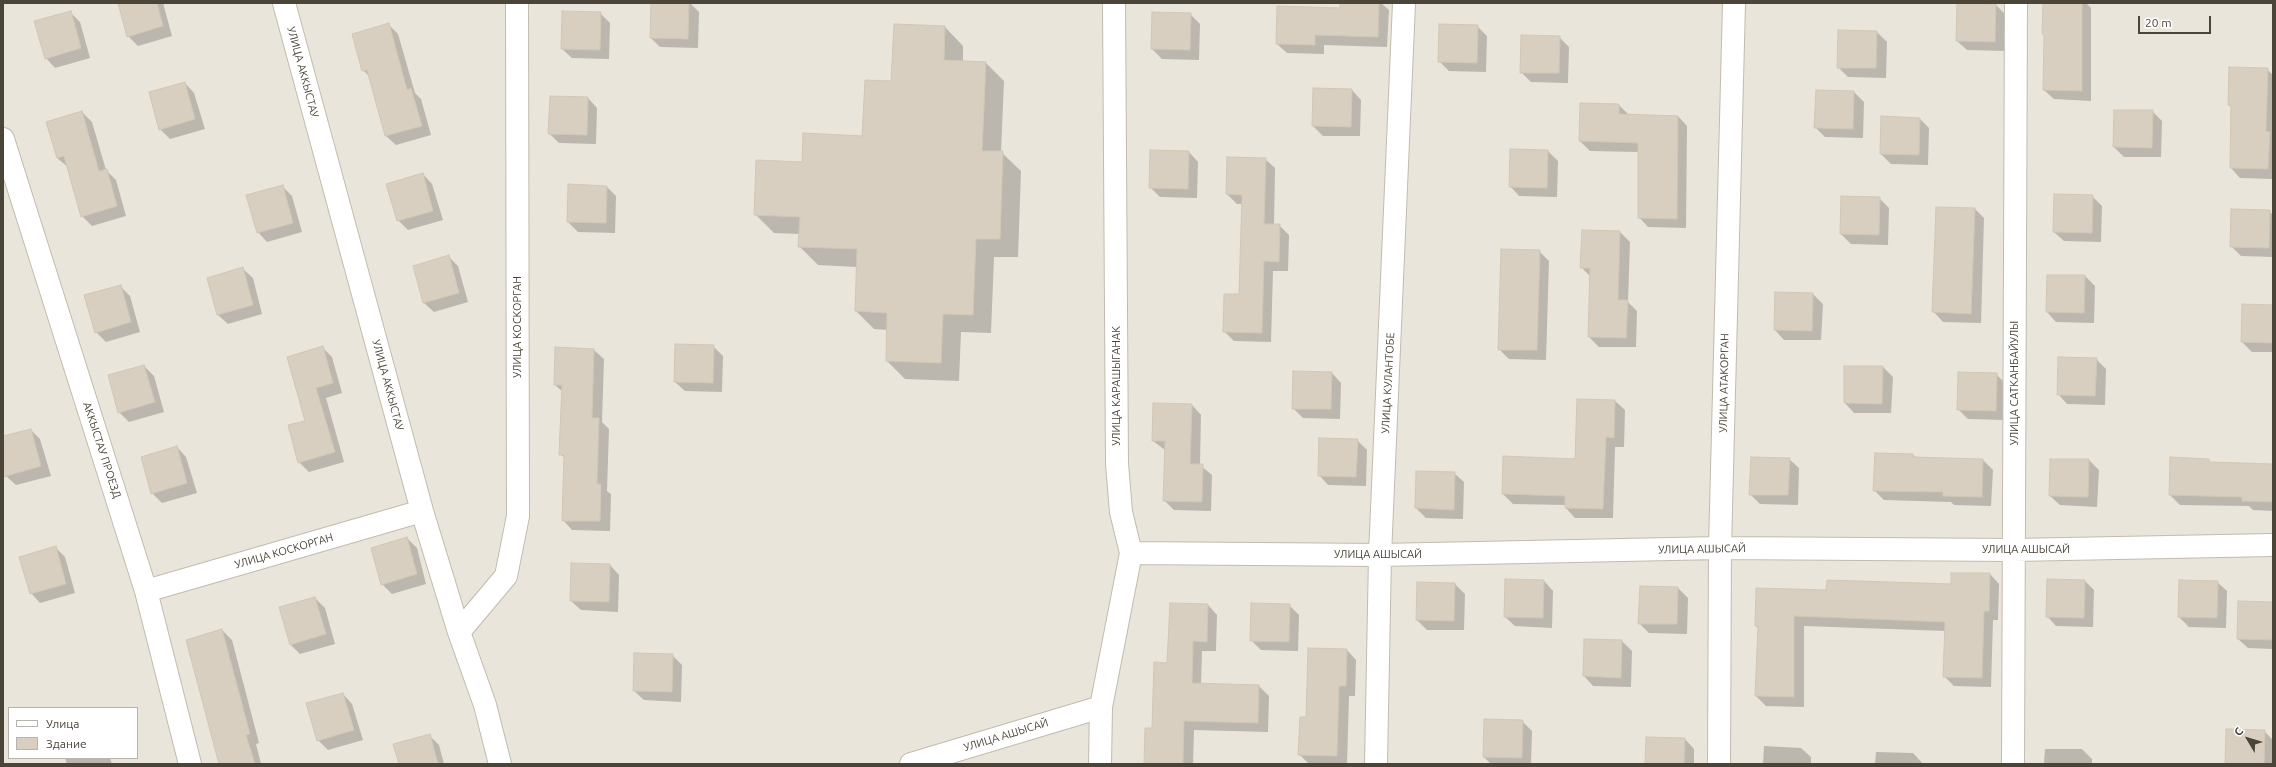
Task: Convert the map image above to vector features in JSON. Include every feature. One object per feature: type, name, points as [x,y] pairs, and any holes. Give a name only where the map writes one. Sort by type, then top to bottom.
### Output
[{"type":"street","name":"УЛИЦА АККЫСТАУ","points":[[284,3],[422,511],[459,632],[485,705],[500,764]]},
{"type":"street","name":"УЛИЦА КОСКОРГАН","points":[[459,632],[506,576],[518,516],[517,3]]},
{"type":"street","name":"УЛИЦА КАРАШЫГАНАК","points":[[1100,764],[1101,707],[1131,553],[1121,512],[1117,464],[1114,3]]},
{"type":"street","name":"УЛИЦА КУЛАНТОБЕ","points":[[1376,764],[1380,555],[1404,3]]},
{"type":"street","name":"УЛИЦА АТАКОРГАН","points":[[1718,764],[1720,548],[1734,3]]},
{"type":"street","name":"УЛИЦА САТКАНБАЙУЛЫ","points":[[2013,764],[2016,3]]},
{"type":"street","name":"АККЫСТАУ ПРОЕЗД","points":[[3,140],[146,591],[190,764]]},
{"type":"street","name":"УЛИЦА КОСКОРГАН","points":[[146,591],[422,511]]},
{"type":"street","name":"УЛИЦА АШЫСАЙ","points":[[1131,553],[1380,555],[1720,548],[2014,550],[2273,546]]},
{"type":"street","name":"УЛИЦА АШЫСАЙ","points":[[911,764],[1101,707]]},
{"type":"shaded area","points":[[3,3],[2273,3],[2273,764],[3,764]]},
{"type":"building","points":[[118,3],[157,3],[163,26],[127,37]]},
{"type":"building","points":[[651,3],[689,3],[688,39],[650,38]]},
{"type":"building","points":[[1340,3],[1379,3],[1378,37],[1315,35],[1315,45],[1276,44],[1277,6],[1340,8]]},
{"type":"building","points":[[1957,3],[1996,4],[1995,42],[1956,41]]},
{"type":"building","points":[[2043,3],[2082,3],[2082,91],[2043,90]]},
{"type":"building","points":[[71,11],[81,48],[45,59],[34,21]]},
{"type":"building","points":[[562,11],[601,12],[600,50],[561,49]]},
{"type":"building","points":[[1152,12],[1191,13],[1190,50],[1151,49]]},
{"type":"building","points":[[389,23],[407,90],[411,88],[422,126],[385,136],[367,70],[362,71],[352,34]]},
{"type":"building","points":[[894,24],[945,26],[944,60],[986,62],[982,151],[1003,151],[1000,239],[976,239],[973,315],[943,314],[941,363],[886,361],[887,313],[855,311],[857,249],[798,247],[800,217],[754,215],[756,160],[802,162],[803,133],[862,136],[865,80],[891,81]]},
{"type":"building","points":[[1439,24],[1478,25],[1477,63],[1438,62]]},
{"type":"building","points":[[1838,30],[1877,31],[1876,68],[1837,68]]},
{"type":"building","points":[[1521,35],[1560,36],[1559,73],[1520,73]]},
{"type":"building","points":[[2229,67],[2268,68],[2266,131],[2270,132],[2268,169],[2230,168],[2231,105],[2228,105]]},
{"type":"building","points":[[185,82],[195,119],[159,130],[149,92]]},
{"type":"building","points":[[1313,88],[1352,89],[1351,127],[1312,126]]},
{"type":"building","points":[[1816,90],[1854,91],[1853,129],[1814,128]]},
{"type":"building","points":[[550,96],[588,97],[587,135],[548,134]]},
{"type":"building","points":[[1580,103],[1619,104],[1619,114],[1678,116],[1677,219],[1638,218],[1638,143],[1579,141]]},
{"type":"building","points":[[2114,110],[2153,110],[2152,148],[2113,147]]},
{"type":"building","points":[[82,111],[99,171],[107,169],[117,206],[81,217],[64,156],[57,158],[46,122]]},
{"type":"building","points":[[1881,116],[1920,118],[1919,155],[1880,154]]},
{"type":"building","points":[[1510,149],[1548,150],[1547,188],[1509,187]]},
{"type":"building","points":[[1150,150],[1189,151],[1188,189],[1149,188]]},
{"type":"building","points":[[1227,157],[1266,158],[1264,224],[1280,224],[1279,262],[1264,261],[1262,333],[1223,332],[1224,294],[1239,294],[1242,195],[1226,194]]},
{"type":"building","points":[[423,173],[433,211],[397,221],[386,184]]},
{"type":"building","points":[[568,184],[607,186],[606,223],[567,222]]},
{"type":"building","points":[[283,185],[293,223],[257,233],[246,195]]},
{"type":"building","points":[[2054,194],[2093,195],[2092,233],[2053,232]]},
{"type":"building","points":[[1841,196],[1880,197],[1879,235],[1840,234]]},
{"type":"building","points":[[1936,207],[1975,208],[1971,314],[1932,312]]},
{"type":"building","points":[[2231,209],[2270,210],[2269,248],[2230,247]]},
{"type":"building","points":[[1582,230],[1620,231],[1618,300],[1628,300],[1626,338],[1588,337],[1590,268],[1580,268]]},
{"type":"building","points":[[1501,249],[1540,250],[1537,350],[1498,350]]},
{"type":"building","points":[[449,255],[459,293],[423,303],[413,266]]},
{"type":"building","points":[[243,267],[253,305],[217,315],[207,278]]},
{"type":"building","points":[[2047,275],[2085,275],[2084,313],[2046,312]]},
{"type":"building","points":[[121,285],[131,322],[95,333],[84,295]]},
{"type":"building","points":[[1775,292],[1813,293],[1812,331],[1774,330]]},
{"type":"building","points":[[2242,304],[2273,305],[2273,343],[2241,342]]},
{"type":"building","points":[[675,344],[714,345],[713,383],[674,382]]},
{"type":"building","points":[[323,346],[333,383],[316,388],[335,452],[298,463],[288,425],[305,421],[287,357]]},
{"type":"building","points":[[555,347],[594,349],[592,418],[599,418],[597,484],[601,484],[600,521],[562,521],[564,455],[559,455],[562,385],[554,385]]},
{"type":"building","points":[[2058,357],[2097,358],[2095,396],[2057,395]]},
{"type":"building","points":[[144,365],[155,402],[118,413],[108,375]]},
{"type":"building","points":[[1844,366],[1883,366],[1882,404],[1844,403]]},
{"type":"building","points":[[1293,371],[1332,372],[1331,409],[1292,409]]},
{"type":"building","points":[[1958,372],[1997,373],[1996,411],[1957,410]]},
{"type":"building","points":[[1577,399],[1615,400],[1614,438],[1606,437],[1603,509],[1565,508],[1565,496],[1502,494],[1503,456],[1575,459]]},
{"type":"building","points":[[1153,403],[1192,404],[1190,464],[1203,464],[1202,502],[1163,501],[1165,441],[1152,441]]},
{"type":"building","points":[[31,429],[41,466],[3,477],[3,436]]},
{"type":"building","points":[[1319,438],[1358,439],[1356,477],[1318,476]]},
{"type":"building","points":[[177,446],[187,483],[151,494],[141,457]]},
{"type":"building","points":[[1875,453],[1913,454],[1913,457],[1983,459],[1982,497],[1943,496],[1943,492],[1873,491]]},
{"type":"building","points":[[1751,457],[1790,458],[1788,495],[1749,495]]},
{"type":"building","points":[[2170,457],[2209,459],[2209,462],[2273,464],[2273,502],[2242,501],[2242,497],[2169,495]]},
{"type":"building","points":[[2050,459],[2089,459],[2088,497],[2049,496]]},
{"type":"building","points":[[1416,471],[1455,472],[1454,510],[1415,508]]},
{"type":"building","points":[[407,537],[417,574],[381,585],[371,548]]},
{"type":"building","points":[[56,546],[66,584],[30,594],[19,557]]},
{"type":"building","points":[[571,563],[610,564],[609,602],[570,601]]},
{"type":"building","points":[[1951,573],[1990,573],[1989,611],[1984,611],[1982,678],[1943,677],[1945,622],[1794,616],[1794,697],[1755,696],[1758,626],[1755,626],[1756,588],[1826,590],[1827,580],[1951,584]]},
{"type":"building","points":[[1505,579],[1544,580],[1543,618],[1504,617]]},
{"type":"building","points":[[2047,579],[2085,580],[2084,618],[2046,617]]},
{"type":"building","points":[[2179,580],[2218,581],[2217,618],[2178,617]]},
{"type":"building","points":[[1417,582],[1455,583],[1454,621],[1416,620]]},
{"type":"building","points":[[1640,586],[1678,587],[1677,624],[1638,624]]},
{"type":"building","points":[[315,597],[326,634],[290,645],[279,607]]},
{"type":"building","points":[[2238,601],[2273,602],[2273,640],[2237,639]]},
{"type":"building","points":[[1170,603],[1208,604],[1207,642],[1193,641],[1192,683],[1259,685],[1258,723],[1184,721],[1183,764],[1144,764],[1145,728],[1152,728],[1154,662],[1167,663]]},
{"type":"building","points":[[1251,603],[1290,604],[1289,642],[1250,641]]},
{"type":"building","points":[[222,629],[250,734],[246,735],[255,764],[219,764],[186,640]]},
{"type":"building","points":[[1584,639],[1622,640],[1621,678],[1583,676]]},
{"type":"building","points":[[1308,648],[1347,649],[1346,686],[1339,686],[1337,756],[1298,755],[1300,717],[1306,717]]},
{"type":"building","points":[[634,653],[673,654],[672,692],[633,691]]},
{"type":"building","points":[[343,693],[354,730],[317,741],[306,703]]},
{"type":"building","points":[[1484,719],[1523,720],[1522,758],[1483,757]]},
{"type":"building","points":[[2226,729],[2265,730],[2264,764],[2225,764]]},
{"type":"building","points":[[430,734],[438,764],[399,764],[393,744]]},
{"type":"building","points":[[1646,737],[1685,738],[1684,764],[1645,764]]}]
